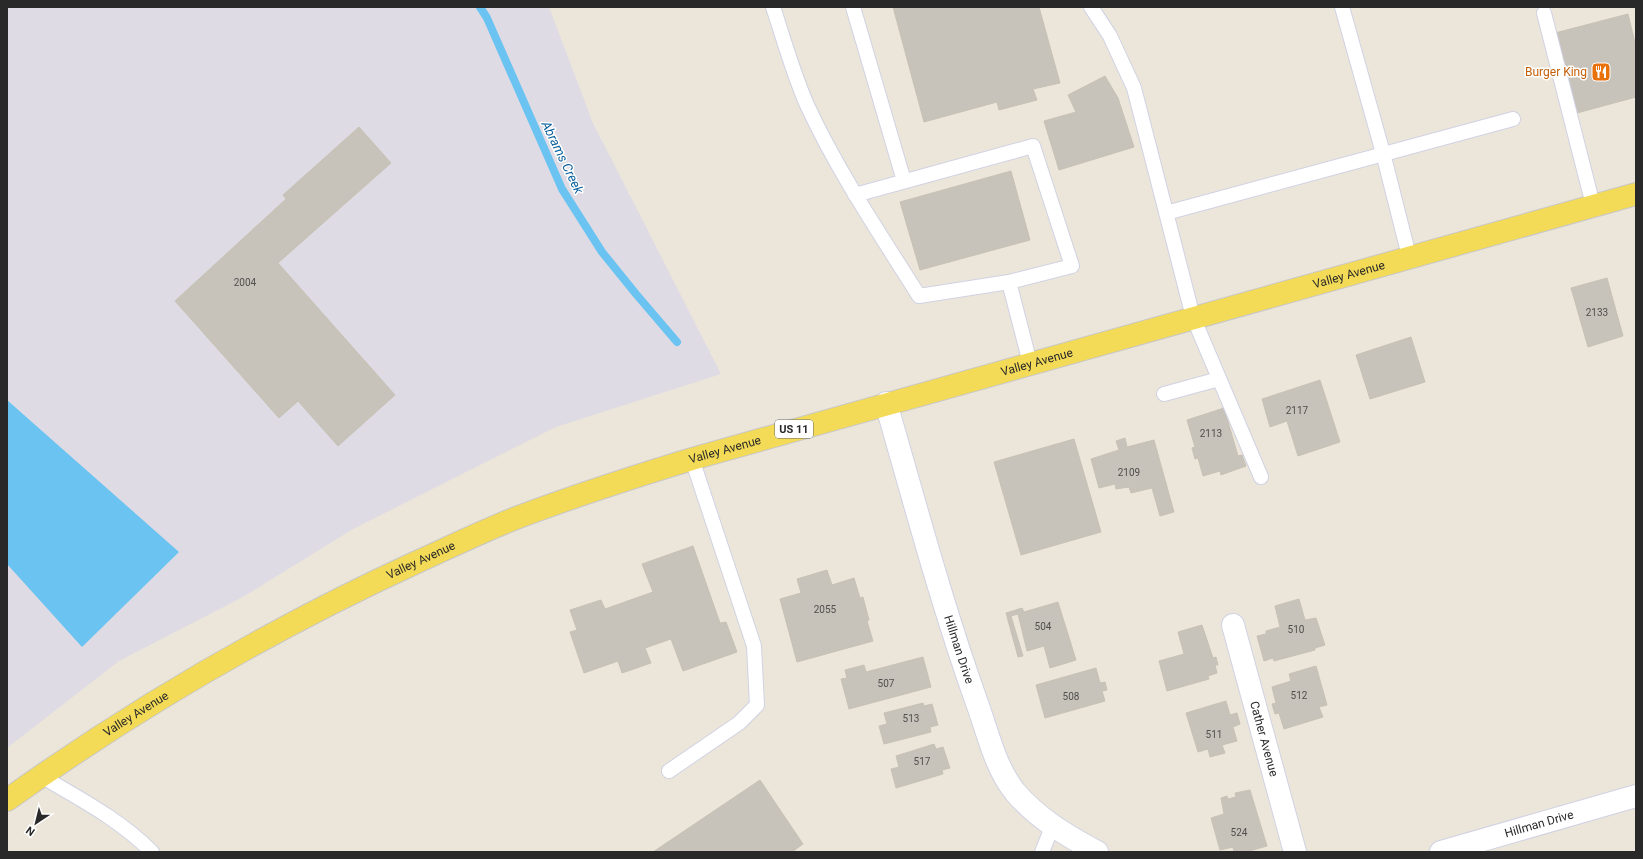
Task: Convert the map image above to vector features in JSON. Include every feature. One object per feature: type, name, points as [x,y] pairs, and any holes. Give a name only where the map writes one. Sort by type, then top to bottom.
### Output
[{"type":"main road","name":"Valley Avenue","points":[[7,800],[130,717],[177,688],[356,590],[515,519],[622,481],[692,459],[1409,256],[1636,194]]},
{"type":"street","name":"Hillman Drive","points":[[886,403],[952,634],[1001,770],[1014,791],[1035,813],[1052,826],[1097,852]]},
{"type":"street","name":"Cather Avenue","points":[[1233,625],[1295,852]]},
{"type":"street","name":"Hillman Drive","points":[[1441,852],[1636,796]]},
{"type":"lane","points":[[773,7],[798,82],[807,104],[855,195],[919,296],[1009,282],[1072,266],[1033,146],[855,195]]},
{"type":"lane","points":[[853,7],[904,181]]},
{"type":"lane","points":[[1091,7],[1110,36],[1134,88],[1193,317],[1261,477]]},
{"type":"lane","points":[[1342,7],[1383,153],[1409,256]]},
{"type":"lane","points":[[1544,13],[1593,205]]},
{"type":"lane","points":[[1166,213],[1513,119]]},
{"type":"lane","points":[[1009,282],[1030,363]]},
{"type":"lane","points":[[1164,394],[1219,379]]},
{"type":"lane","points":[[669,771],[739,723],[757,705],[754,646],[692,459]]},
{"type":"lane","points":[[41,776],[109,815],[139,839],[152,852]]},
{"type":"lane","points":[[1042,852],[1052,826]]},
{"type":"shaded area","points":[[7,7],[549,7],[593,123],[721,374],[556,427],[353,529],[243,597],[119,661],[7,748]]},
{"type":"water","points":[[7,400],[179,552],[82,647],[7,564]]},
{"type":"building","points":[[893,7],[1039,7],[1060,83],[1033,89],[1037,100],[999,110],[997,102],[924,122]]},
{"type":"building","name":"Burger King","points":[[1628,14],[1636,47],[1636,97],[1577,113],[1555,33]]},
{"type":"building","points":[[1105,76],[1118,98],[1134,147],[1059,170],[1044,121],[1076,112],[1068,95]]},
{"type":"building","points":[[359,127],[391,163],[278,263],[395,395],[338,446],[298,401],[279,418],[175,301],[286,199],[283,195]]},
{"type":"building","points":[[1011,171],[1030,240],[920,270],[900,202]]},
{"type":"building","points":[[1607,278],[1623,336],[1588,347],[1571,288]]},
{"type":"building","points":[[1411,337],[1425,382],[1370,399],[1356,355]]},
{"type":"building","points":[[1320,380],[1340,442],[1298,456],[1287,421],[1270,427],[1262,399]]},
{"type":"building","points":[[1224,408],[1238,456],[1242,455],[1246,466],[1221,475],[1220,471],[1203,476],[1198,458],[1195,459],[1192,448],[1195,447],[1187,420]]},
{"type":"building","points":[[1125,438],[1127,447],[1154,440],[1174,512],[1160,516],[1152,488],[1131,493],[1129,487],[1116,489],[1115,484],[1099,488],[1091,459],[1119,450],[1116,441]]},
{"type":"building","points":[[1074,439],[1101,532],[1021,555],[994,462]]},
{"type":"building","points":[[693,546],[720,623],[726,622],[737,652],[683,671],[671,639],[645,648],[651,663],[622,673],[618,661],[584,673],[570,632],[577,630],[570,610],[601,600],[605,609],[653,592],[642,564]]},
{"type":"building","points":[[827,570],[832,585],[854,578],[860,598],[863,597],[869,620],[867,621],[873,641],[797,662],[780,599],[801,593],[797,579]]},
{"type":"building","points":[[1299,599],[1305,620],[1316,618],[1325,645],[1315,648],[1315,650],[1274,661],[1273,658],[1264,661],[1257,636],[1266,634],[1266,631],[1280,627],[1275,606]]},
{"type":"building","points":[[1058,602],[1076,660],[1050,668],[1044,646],[1027,651],[1018,614],[1011,616],[1023,656],[1018,657],[1006,613],[1022,608],[1024,612]]},
{"type":"building","points":[[1202,625],[1213,658],[1216,657],[1218,665],[1215,665],[1217,673],[1208,676],[1209,679],[1167,691],[1159,661],[1184,654],[1178,632]]},
{"type":"building","points":[[923,657],[931,687],[849,709],[841,679],[847,678],[845,670],[864,665],[866,672]]},
{"type":"building","points":[[1316,666],[1327,705],[1319,707],[1323,717],[1284,729],[1279,713],[1275,714],[1272,704],[1276,703],[1272,687],[1291,681],[1289,674]]},
{"type":"building","points":[[1096,668],[1100,683],[1105,682],[1107,690],[1102,691],[1105,701],[1045,718],[1036,685]]},
{"type":"building","points":[[1226,701],[1230,715],[1237,713],[1240,724],[1233,727],[1237,741],[1222,745],[1225,753],[1210,757],[1208,749],[1198,752],[1186,713]]},
{"type":"building","points":[[923,703],[924,706],[932,704],[938,725],[930,727],[931,732],[884,744],[879,726],[887,724],[884,713]]},
{"type":"building","points":[[934,744],[936,749],[943,747],[950,768],[942,770],[943,774],[896,788],[891,769],[899,767],[896,756]]},
{"type":"building","points":[[760,780],[803,844],[792,852],[653,852]]},
{"type":"building","points":[[1250,790],[1267,846],[1246,852],[1234,852],[1233,847],[1220,850],[1211,818],[1224,814],[1221,798],[1227,796],[1228,799],[1236,797],[1235,793]]},
{"type":"waterway","name":"Abrams Creek","points":[[480,7],[487,18],[562,189],[602,252],[677,342]]},
{"type":"place","name":"Burger King","points":[[1601,72]]}]
